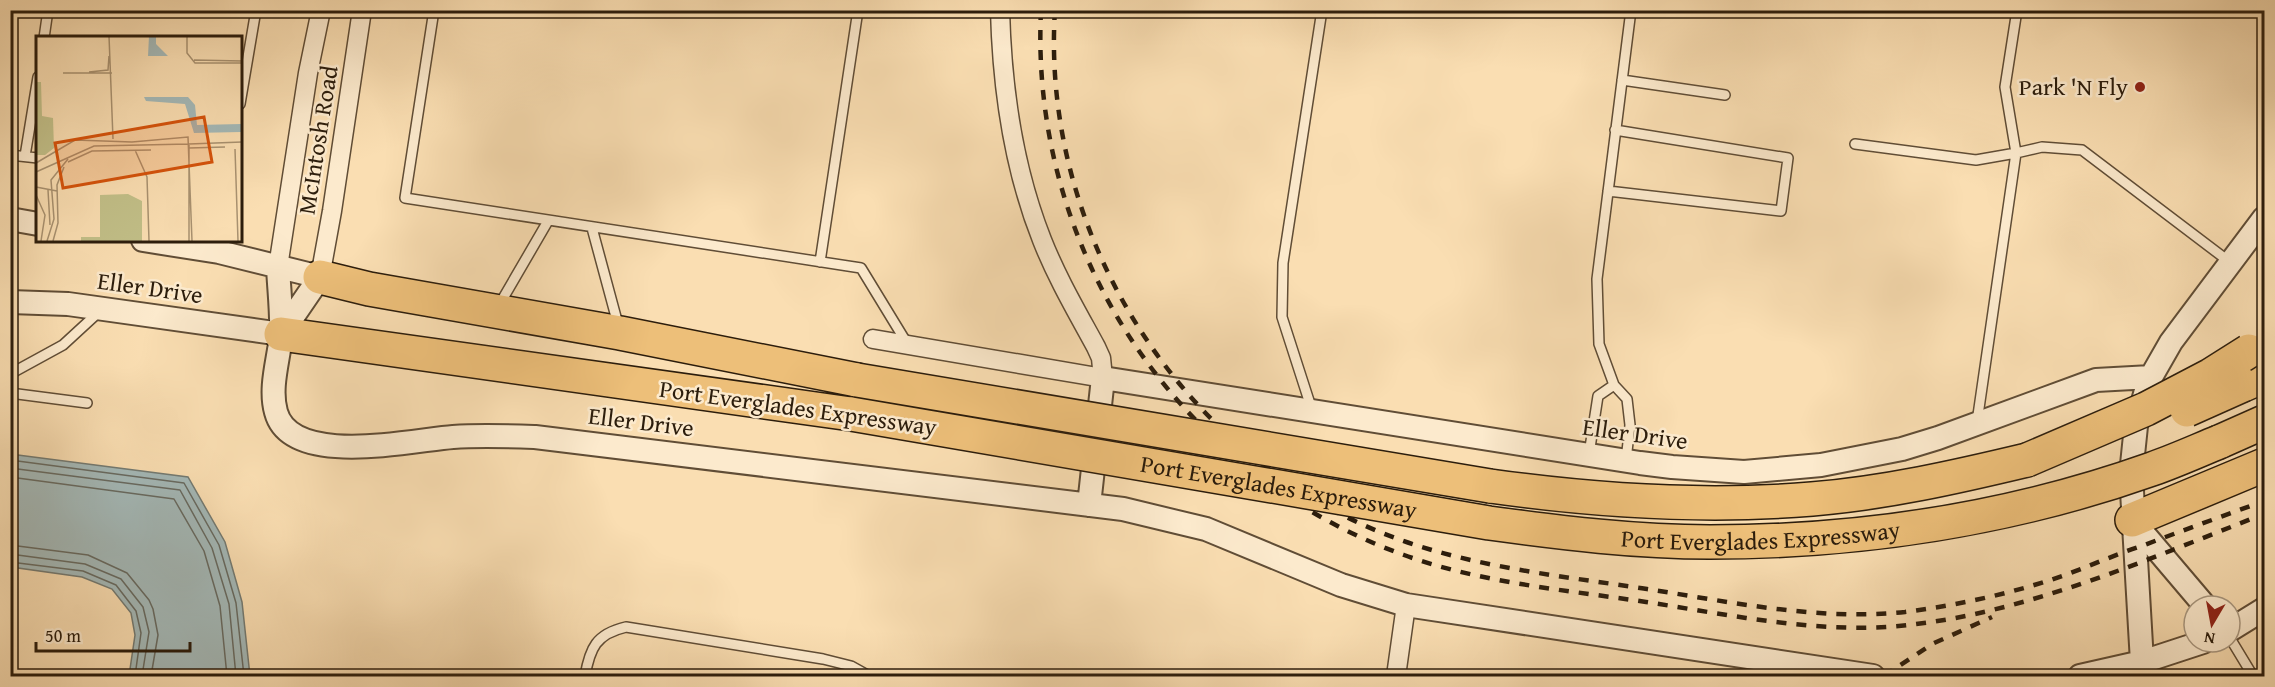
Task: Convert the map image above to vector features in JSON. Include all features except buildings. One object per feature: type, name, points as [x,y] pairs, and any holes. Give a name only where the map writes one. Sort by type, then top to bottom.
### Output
[{"type":"highway","name":"Port Everglades Expressway","points":[[320,277],[369,289],[620,333],[857,380],[1490,486],[1613,500],[1686,503],[1812,499],[1884,490],[1958,477],[2158,423],[2255,363]]},
{"type":"highway","name":"Port Everglades Expressway","points":[[281,334],[851,414],[1489,522],[1614,538],[1710,542],[1785,541],[1859,535],[1931,525],[2006,511],[2096,487],[2152,469],[2265,422]]},
{"type":"highway","points":[[2132,520],[2265,465]]},
{"type":"street","name":"McIntosh Road","points":[[278,267],[308,73],[321,10]]},
{"type":"street","name":"McIntosh Road","points":[[320,277],[362,10]]},
{"type":"street","points":[[1000,10],[1008,106],[1022,175],[1042,240],[1058,277],[1101,358],[1103,378],[1089,505]]},
{"type":"street","points":[[2142,662],[2132,520],[2133,447],[2136,426],[2151,377],[2183,325],[2265,218]]},
{"type":"street","points":[[10,219],[36,224]]},
{"type":"street","name":"Eller Drive","points":[[156,242],[219,252],[320,277],[281,334]]},
{"type":"street","name":"Eller Drive","points":[[278,267],[281,334],[275,384],[276,413],[281,423],[290,432],[314,443],[374,446],[478,435],[535,437],[1089,505],[1153,515],[1206,529],[1341,585],[1406,605],[1873,676]]},
{"type":"street","name":"Eller Drive","points":[[10,302],[68,304],[281,334]]},
{"type":"street","name":"Eller Drive","points":[[873,339],[1626,461],[1744,472],[1821,465],[1902,449],[2086,383],[2151,377]]},
{"type":"street","points":[[2132,520],[2195,594]]},
{"type":"street","points":[[1396,676],[1406,605]]},
{"type":"street","points":[[2242,623],[2265,609]]},
{"type":"street","points":[[2079,676],[2142,662],[2182,649]]},
{"type":"lane","points":[[44,36],[48,10]]},
{"type":"lane","points":[[242,92],[256,10]]},
{"type":"lane","points":[[434,10],[405,198],[861,268],[908,345]]},
{"type":"lane","points":[[820,262],[858,10]]},
{"type":"lane","points":[[1313,412],[1282,317],[1283,263],[1322,10]]},
{"type":"lane","points":[[1626,461],[1630,425],[1627,399],[1614,385],[1599,344],[1597,279],[1631,10]]},
{"type":"lane","points":[[1977,424],[2016,153],[2005,87],[2017,10]]},
{"type":"lane","points":[[1622,80],[1725,95]]},
{"type":"lane","points":[[25,156],[36,89]]},
{"type":"lane","points":[[1608,191],[1780,211],[1788,158],[1616,130]]},
{"type":"lane","points":[[1854,144],[1976,160],[2042,147],[2082,150],[2231,263]]},
{"type":"lane","points":[[10,155],[36,158]]},
{"type":"lane","points":[[495,311],[548,221]]},
{"type":"lane","points":[[592,228],[620,333]]},
{"type":"lane","points":[[10,374],[63,345],[102,309]]},
{"type":"lane","points":[[1589,455],[1598,396],[1614,385]]},
{"type":"lane","points":[[10,393],[87,403]]},
{"type":"lane","points":[[585,676],[588,660],[596,644],[609,631],[626,627],[823,659],[851,666],[869,676]]},
{"type":"lane","points":[[2240,654],[2253,676]]},
{"type":"water","points":[[10,454],[188,477],[225,542],[242,602],[250,676],[129,676],[135,635],[131,613],[112,589],[82,577],[11,567]]},
{"type":"railway","points":[[1041,10],[1044,99],[1061,185],[1091,267],[1133,342],[1187,411],[1250,470],[1323,518],[1404,555],[1433,565],[1493,579],[1744,618],[1810,626],[1875,627],[1954,618],[2044,596],[2133,565],[2264,514]]},
{"type":"railway","points":[[1055,10],[1056,89],[1069,166],[1094,241],[1129,311],[1173,376],[1227,434],[1288,483],[1357,522],[1392,537],[1463,558],[1536,573],[1775,609],[1873,614],[1946,606],[2026,587],[2065,575],[2264,501]]},
{"type":"railway","points":[[1884,676],[1932,644],[1992,617]]},
{"type":"place","name":"Park 'N Fly","points":[[2140,87]]}]
